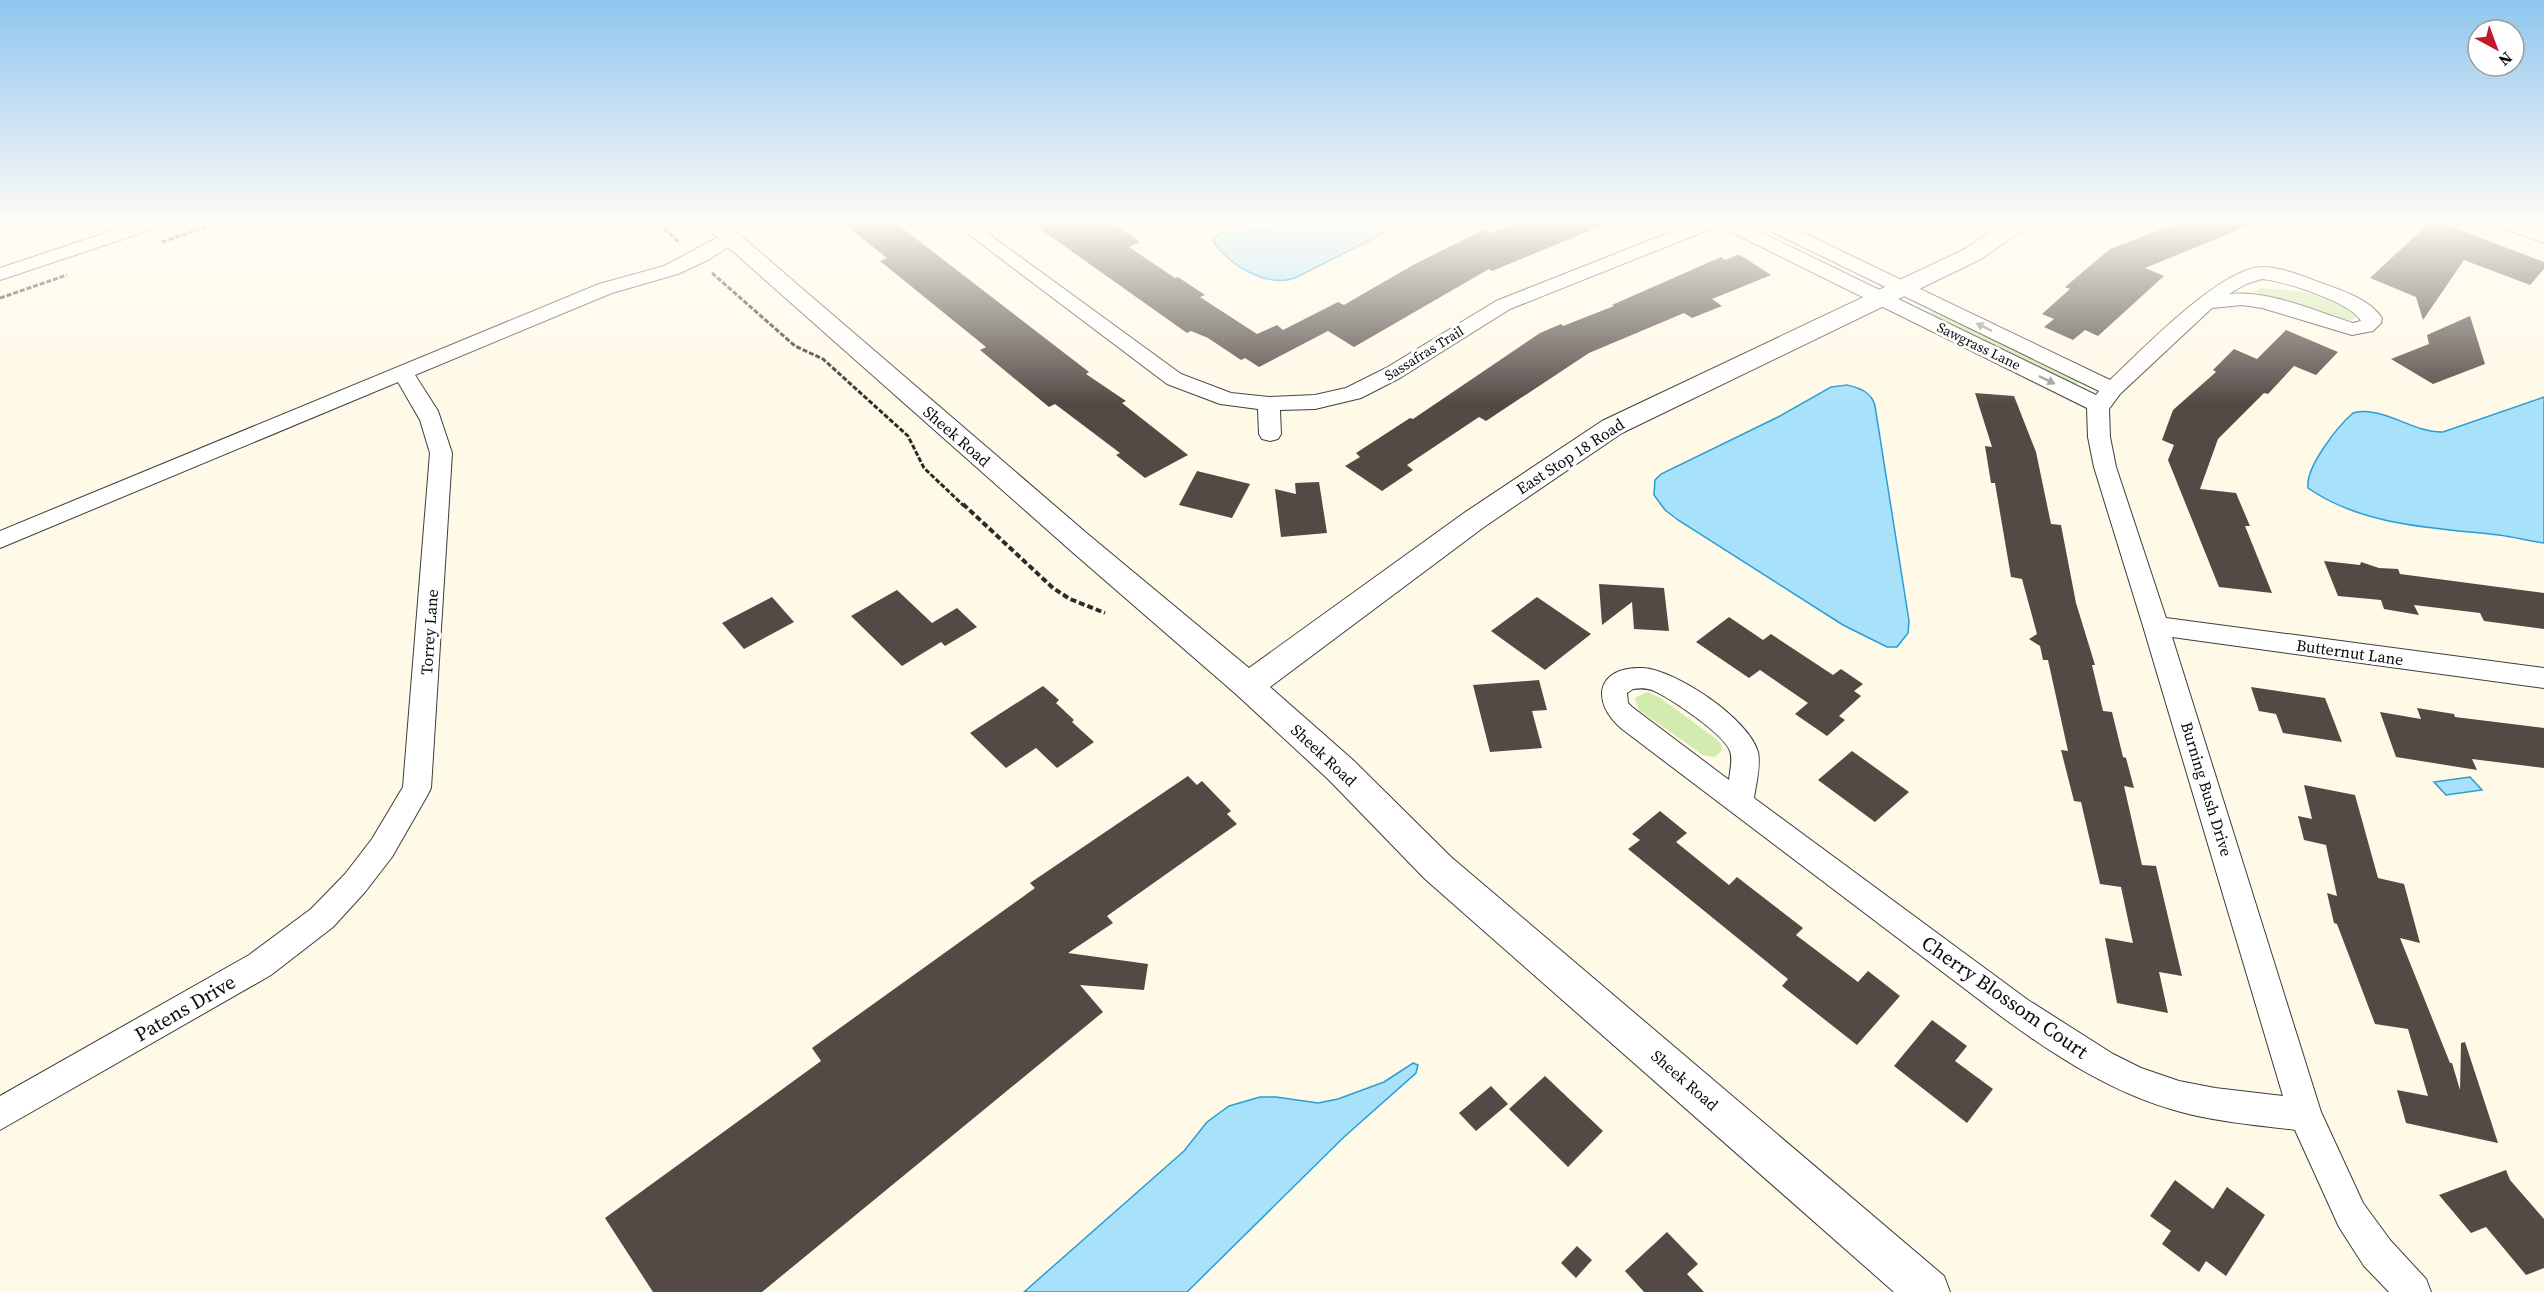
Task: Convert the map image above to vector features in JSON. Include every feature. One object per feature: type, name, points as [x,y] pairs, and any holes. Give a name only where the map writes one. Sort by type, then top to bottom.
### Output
[{"type":"street","points":[[0,540],[606,288],[626,284]]},
{"type":"street","name":"Sheek Road","points":[[784,284],[1080,543],[1248,686],[1341,770],[1438,868],[1928,1292]]},
{"type":"street","name":"Sassafras Trail","points":[[1046,284],[1174,379],[1228,399],[1269,404],[1315,402],[1353,393],[1393,373],[1503,305],[1555,284]]},
{"type":"street","name":"Sawgrass Lane","points":[[1872,284],[2106,397]]},
{"type":"street","name":"Sawgrass Lane","points":[[1877,284],[1892,293]]},
{"type":"street","name":"East Stop 18 Road","points":[[1248,686],[1474,520],[1612,427],[1910,284]]},
{"type":"street","points":[[2106,397],[2206,303],[2232,284]]},
{"type":"street","points":[[2206,303],[2242,299],[2264,302],[2352,329],[2371,324],[2372,318],[2360,306],[2300,284]]},
{"type":"street","name":"Torrey Lane","points":[[355,883],[382,848],[417,788],[441,453],[435,426],[426,406],[402,374]]},
{"type":"street","name":"Burning Bush Drive","points":[[2106,397],[2098,437],[2105,467],[2306,1114],[2351,1215],[2377,1253],[2413,1292]]},
{"type":"street","points":[[1269,404],[1270,434]]},
{"type":"street","name":"Butternut Lane","points":[[2156,626],[2544,678]]},
{"type":"street","name":"Cherry Blossom Court","points":[[1740,803],[1744,750],[1730,730],[1672,689],[1654,680],[1639,678],[1625,680],[1615,687],[1612,699],[1618,711],[1740,803],[2065,1043],[2130,1078],[2190,1099],[2306,1114]]},
{"type":"street","name":"Patens Drive","points":[[0,1114],[260,965],[322,918],[355,883]]},
{"type":"path","points":[[725,284],[795,346],[824,359],[908,436],[924,468],[1053,588],[1070,599],[1105,613]]},
{"type":"green space","points":[[2260,288],[2327,298],[2350,309],[2356,317],[2351,320],[2333,318],[2297,304],[2259,294],[2256,292]]},
{"type":"green space","points":[[1934,311],[2079,383],[2075,385],[1931,315]]},
{"type":"green space","points":[[1647,692],[1659,697],[1715,738],[1721,744],[1722,750],[1715,757],[1703,755],[1639,710],[1635,698]]},
{"type":"water","points":[[1847,385],[1865,392],[1874,401],[1875,406],[1909,621],[1908,633],[1897,647],[1887,647],[1843,625],[1678,520],[1665,510],[1654,495],[1655,480],[1661,474],[1778,417],[1831,387]]},
{"type":"water","points":[[2544,397],[2544,543],[2375,518],[2329,501],[2308,488],[2308,480],[2317,459],[2331,438],[2353,413],[2375,413],[2420,428],[2443,432]]},
{"type":"water","points":[[2470,777],[2482,790],[2446,795],[2434,782]]},
{"type":"water","points":[[1413,1063],[1418,1065],[1416,1073],[1344,1137],[1187,1292],[1024,1292],[1184,1151],[1207,1122],[1229,1106],[1260,1097],[1318,1103],[1338,1099],[1384,1082]]},
{"type":"building","points":[[909,284],[975,284],[1089,372],[1086,374],[1126,401],[1122,403],[1188,455],[1145,478],[1116,455],[1120,453],[1055,404],[1049,407],[980,350],[986,347]]},
{"type":"building","points":[[1118,284],[1189,284],[1205,295],[1200,297],[1257,334],[1277,325],[1283,330],[1338,302],[1344,305],[1380,284],[1463,284],[1354,347],[1328,331],[1259,367],[1245,358],[1241,360],[1208,338],[1191,331],[1187,333]]},
{"type":"building","points":[[1659,284],[1748,284],[1712,299],[1722,306],[1692,318],[1684,313],[1589,353],[1486,421],[1479,417],[1407,465],[1413,470],[1382,491],[1345,466],[1360,457],[1356,453],[1410,418],[1413,419],[1540,333],[1614,306],[1612,305]]},
{"type":"building","points":[[2068,284],[2155,284],[2098,336],[2085,330],[2073,340],[2044,327],[2054,319],[2042,314],[2070,289],[2065,287]]},
{"type":"building","points":[[2385,284],[2447,284],[2423,320],[2416,297]]},
{"type":"building","points":[[2470,316],[2485,364],[2433,384],[2391,359],[2429,344],[2427,335]]},
{"type":"building","points":[[2286,330],[2338,352],[2316,375],[2294,366],[2268,394],[2264,393],[2218,439],[2200,489],[2236,493],[2250,526],[2245,526],[2272,593],[2219,587],[2168,460],[2174,445],[2162,440],[2173,410],[2216,372],[2213,370],[2234,349],[2257,359]]},
{"type":"building","points":[[1975,393],[2014,396],[2036,452],[2051,524],[2061,525],[2076,603],[2095,665],[2092,665],[2103,711],[2112,712],[2123,757],[2126,758],[2134,788],[2124,786],[2142,865],[2156,866],[2182,976],[2159,972],[2168,1013],[2117,1003],[2105,938],[2133,943],[2121,887],[2100,884],[2081,802],[2074,801],[2061,750],[2068,751],[2048,660],[2043,660],[2040,646],[2029,639],[2037,634],[2022,579],[2011,577],[1995,483],[1991,483],[1985,446],[1992,447]]},
{"type":"building","points":[[1197,471],[1250,484],[1232,518],[1179,505]]},
{"type":"building","points":[[1319,482],[1327,533],[1281,537],[1275,489],[1296,494],[1295,483]]},
{"type":"building","points":[[2324,561],[2360,565],[2361,562],[2379,568],[2398,569],[2400,574],[2544,593],[2544,629],[2484,621],[2480,613],[2414,605],[2419,615],[2384,609],[2381,600],[2338,596]]},
{"type":"building","points":[[1599,584],[1664,588],[1669,631],[1634,629],[1632,602],[1602,625]]},
{"type":"building","points":[[897,590],[932,623],[957,608],[977,627],[945,646],[941,642],[902,666],[851,616]]},
{"type":"building","points":[[772,597],[794,622],[744,649],[722,623]]},
{"type":"building","points":[[1537,597],[1591,634],[1545,670],[1491,631]]},
{"type":"building","points":[[1729,617],[1763,640],[1771,634],[1833,675],[1841,669],[1863,684],[1854,691],[1861,696],[1839,716],[1845,720],[1827,736],[1795,714],[1808,703],[1760,670],[1749,678],[1696,642]]},
{"type":"building","points":[[1539,680],[1547,710],[1532,711],[1542,748],[1490,752],[1473,685]]},
{"type":"building","points":[[1043,686],[1059,700],[1056,703],[1074,720],[1072,722],[1094,742],[1057,768],[1036,748],[1006,768],[970,733]]},
{"type":"building","points":[[2251,687],[2325,698],[2342,742],[2283,733],[2276,714],[2259,711]]},
{"type":"building","points":[[2417,708],[2454,714],[2455,717],[2544,728],[2544,768],[2472,759],[2477,770],[2396,757],[2380,712],[2421,719]]},
{"type":"building","points":[[1852,751],[1909,792],[1875,822],[1818,780]]},
{"type":"building","points":[[1188,776],[1197,785],[1202,781],[1231,811],[1227,814],[1237,824],[1107,916],[1113,923],[1068,953],[1148,964],[1144,990],[1080,985],[1103,1012],[762,1292],[653,1292],[605,1218],[821,1061],[812,1048],[1035,888],[1030,883]]},
{"type":"building","points":[[2304,785],[2355,795],[2378,878],[2404,884],[2420,943],[2400,938],[2450,1063],[2452,1063],[2460,1090],[2461,1043],[2465,1042],[2498,1143],[2406,1123],[2397,1090],[2428,1096],[2408,1029],[2375,1024],[2337,924],[2334,923],[2327,893],[2337,896],[2326,845],[2304,840],[2298,816],[2312,819]]},
{"type":"building","points":[[1660,811],[1687,833],[1676,842],[1729,885],[1737,877],[1803,928],[1796,935],[1858,982],[1868,971],[1900,996],[1857,1045],[1782,986],[1788,979],[1628,849],[1640,840],[1632,834]]},
{"type":"building","points":[[1932,1020],[1967,1046],[1955,1061],[1993,1089],[1967,1123],[1894,1066]]},
{"type":"building","points":[[1545,1076],[1603,1131],[1568,1167],[1509,1109]]},
{"type":"building","points":[[1491,1086],[1508,1104],[1476,1131],[1459,1113]]},
{"type":"building","points":[[2506,1170],[2510,1180],[2544,1219],[2544,1268],[2526,1275],[2486,1227],[2471,1233],[2439,1195]]},
{"type":"building","points":[[2175,1180],[2213,1209],[2227,1187],[2265,1215],[2226,1276],[2206,1261],[2199,1272],[2162,1244],[2171,1231],[2150,1216]]},
{"type":"building","points":[[1667,1232],[1698,1264],[1687,1274],[1704,1292],[1644,1292],[1625,1271]]},
{"type":"building","points":[[1577,1246],[1592,1260],[1576,1278],[1561,1263]]}]
